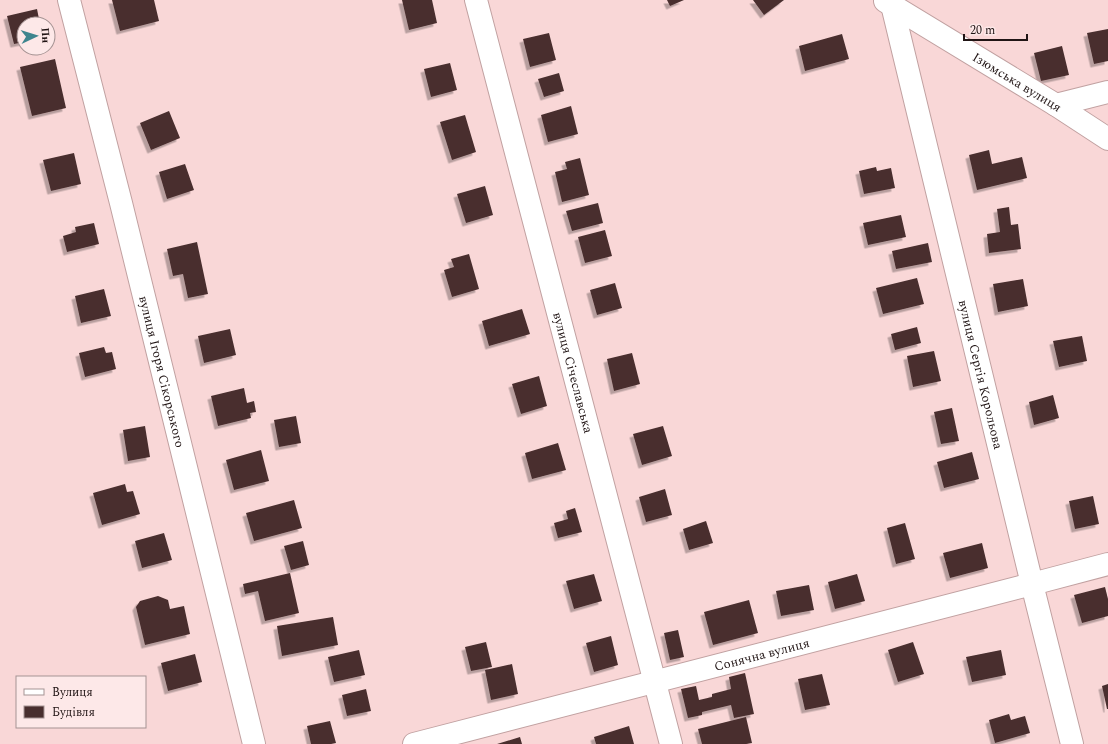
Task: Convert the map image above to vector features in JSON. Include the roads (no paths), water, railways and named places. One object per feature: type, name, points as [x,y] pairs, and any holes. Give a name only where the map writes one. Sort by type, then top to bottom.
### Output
[{"type":"street","name":"вулиця Ігоря Сікорського","points":[[69,0],[121,204],[254,744]]},
{"type":"street","name":"вулиця Січеславська","points":[[476,0],[671,744]]},
{"type":"street","name":"Ізюмська вулиця","points":[[888,2],[1056,105],[1108,139]]},
{"type":"street","name":"вулиця Сергія Корольова","points":[[888,2],[1072,744]]},
{"type":"street","points":[[1056,105],[1108,92]]},
{"type":"street","name":"Сонячна вулиця","points":[[414,744],[1108,564]]}]
